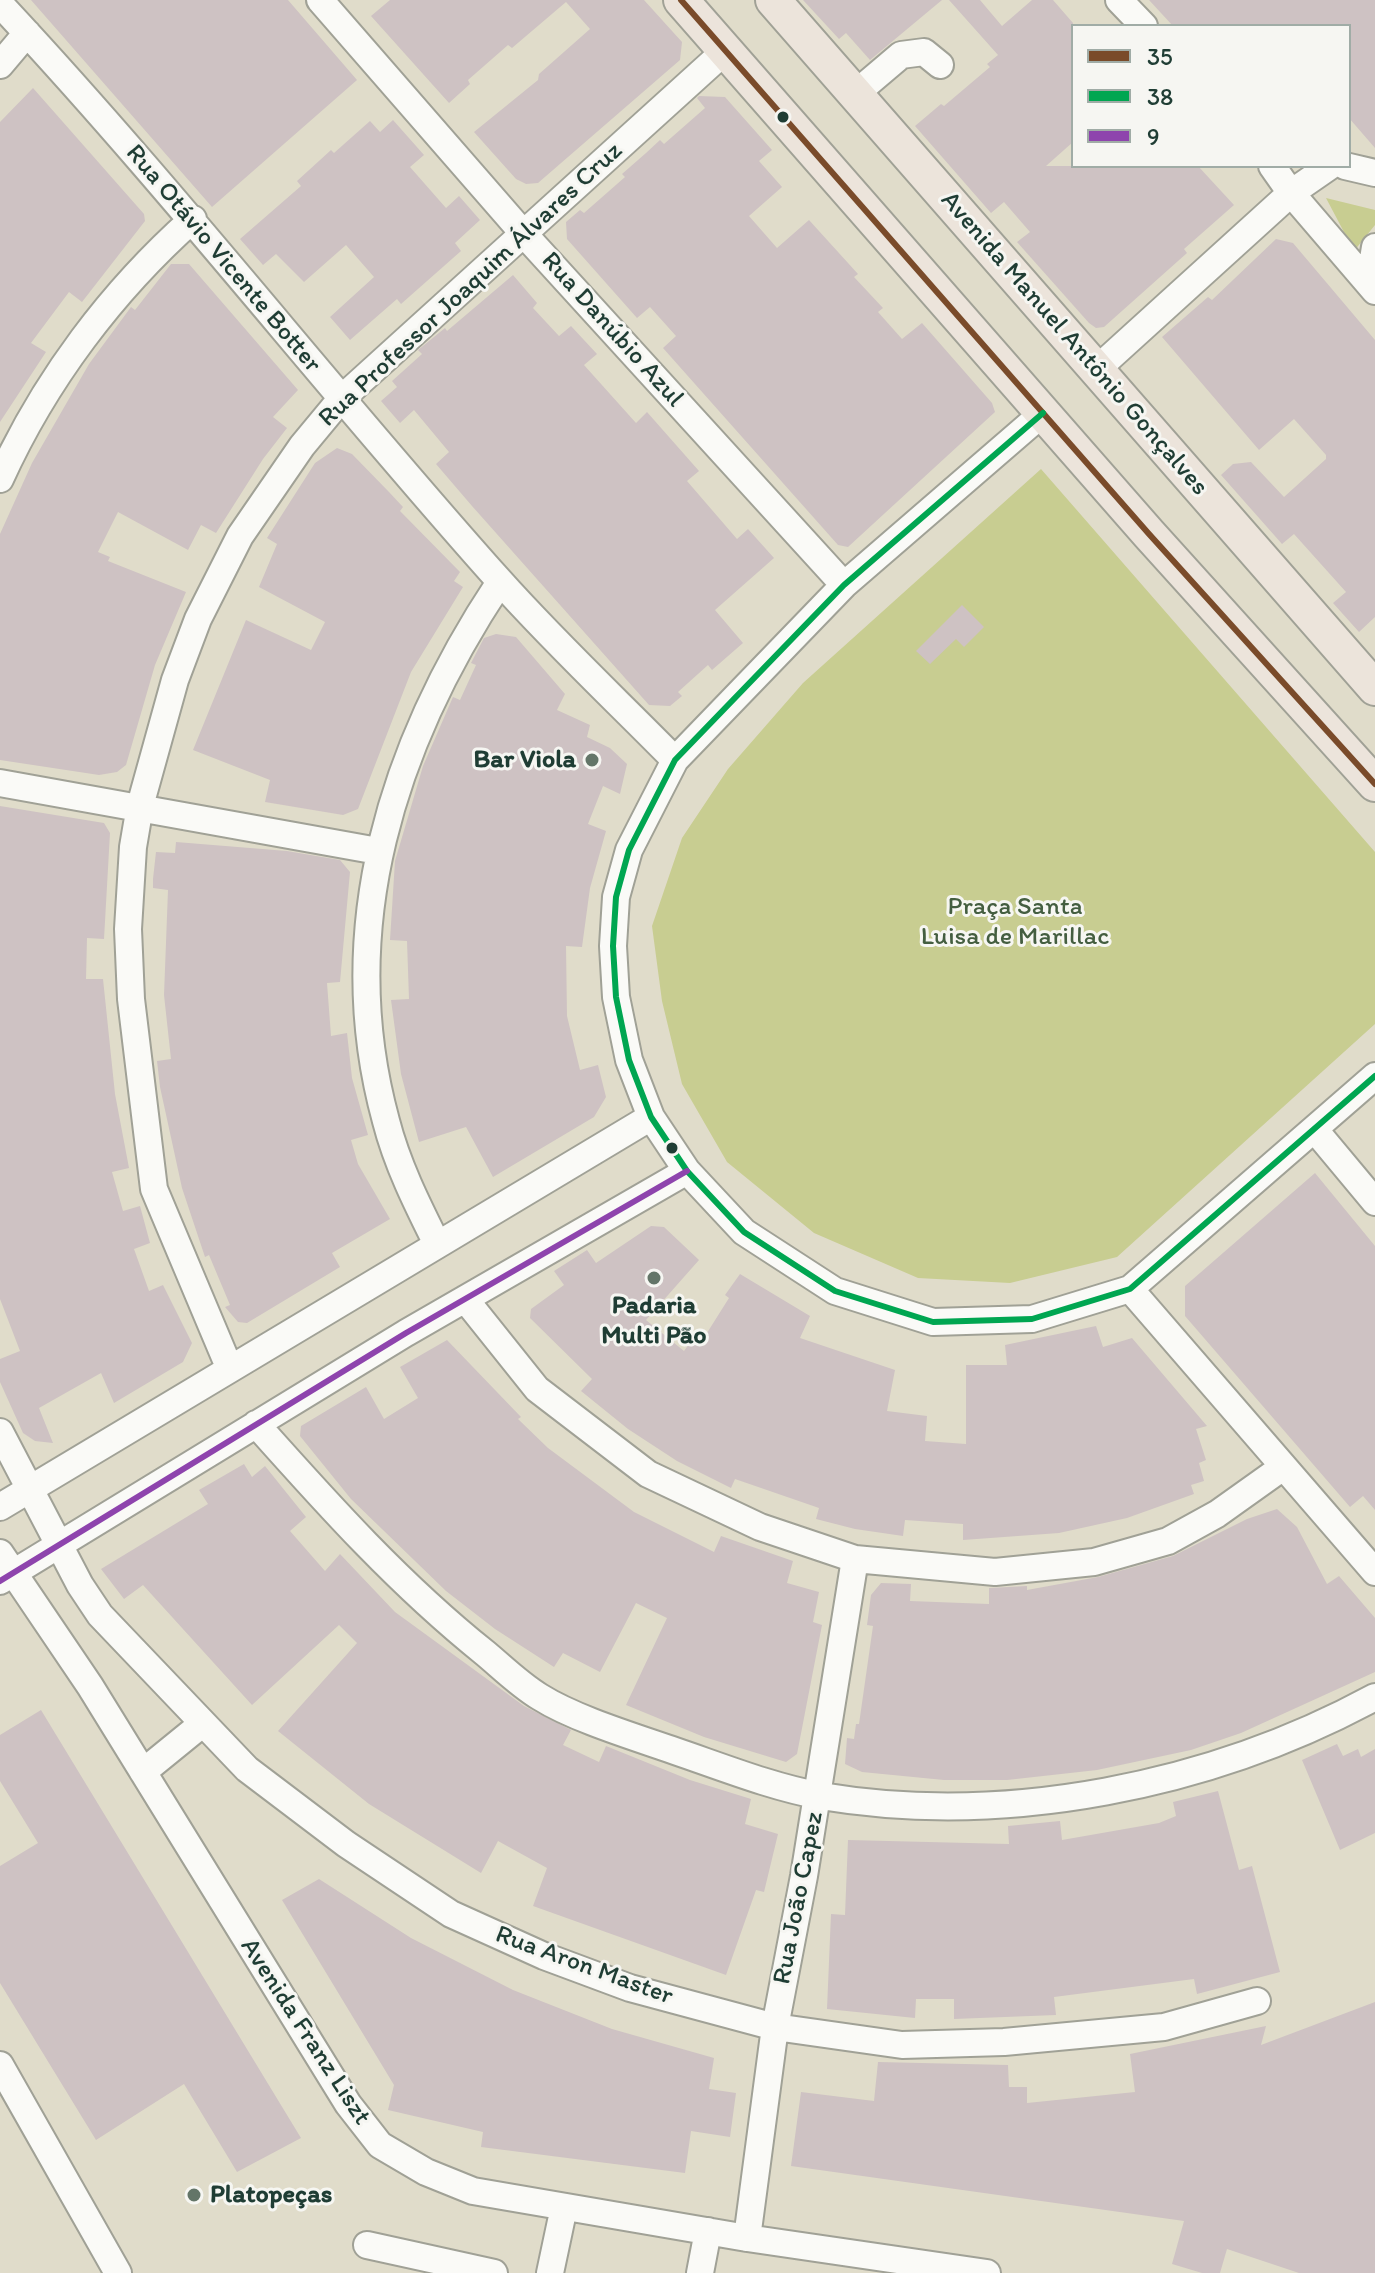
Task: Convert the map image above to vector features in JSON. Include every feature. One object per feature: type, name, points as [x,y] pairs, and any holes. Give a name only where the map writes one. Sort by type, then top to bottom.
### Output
[{"type":"main road","points":[[681,0],[1043,413],[1375,784]]},
{"type":"main road","name":"Avenida Manuel Antônio Gonçalves","points":[[773,0],[1375,688]]},
{"type":"street","name":"Rua Danúbio Azul","points":[[320,0],[523,233],[844,585]]},
{"type":"street","points":[[1119,0],[1142,24]]},
{"type":"street","name":"Rua Otávio Vicente Botter","points":[[0,4],[193,219],[341,399],[500,582],[675,760]]},
{"type":"street","points":[[0,65],[27,33]]},
{"type":"street","name":"Rua Professor Joaquim Álvares Cruz","points":[[229,1367],[154,1189],[129,957],[133,847],[140,806],[175,680],[198,619],[240,536],[302,446],[341,399],[725,51]]},
{"type":"street","points":[[855,94],[901,55],[924,52],[940,65]]},
{"type":"street","points":[[1351,167],[1375,173]]},
{"type":"street","points":[[1273,168],[1372,288]]},
{"type":"street","points":[[1096,370],[1291,193],[1327,168]]},
{"type":"street","points":[[0,479],[14,447],[71,355],[147,260],[193,219]]},
{"type":"street","points":[[1372,288],[1375,247]]},
{"type":"street","points":[[1043,413],[844,585],[675,760],[629,850],[616,897],[613,934],[616,997],[629,1060],[651,1117],[687,1171],[744,1232],[790,1265],[835,1291],[933,1322],[1032,1319],[1130,1289],[1375,1076]]},
{"type":"street","points":[[437,1244],[406,1180],[374,1073],[367,1000],[367,926],[378,851],[406,764],[440,680],[500,582]]},
{"type":"street","points":[[0,783],[378,851]]},
{"type":"street","points":[[0,1507],[229,1367],[651,1117]]},
{"type":"street","points":[[1315,1130],[1375,1202]]},
{"type":"street","points":[[5,1569],[59,1543],[465,1299],[687,1171]]},
{"type":"street","points":[[1130,1289],[1375,1572]]},
{"type":"street","points":[[465,1299],[537,1389],[648,1474],[760,1527],[855,1559],[995,1572],[1094,1562],[1168,1541],[1217,1514],[1283,1467]]},
{"type":"street","points":[[256,1424],[351,1530],[428,1607],[540,1698],[632,1736],[818,1795],[878,1803],[1020,1803],[1120,1790],[1302,1735],[1375,1697]]},
{"type":"street","name":"Rua Aron Master","points":[[0,1432],[100,1615],[247,1769],[346,1844],[451,1914],[544,1956],[630,1988],[775,2027],[902,2045],[1004,2042],[1164,2027],[1257,2001]]},
{"type":"street","name":"Rua João Capez","points":[[747,2238],[775,2027],[818,1795],[855,1559]]},
{"type":"street","name":"Avenida Franz Liszt","points":[[5,1569],[143,1772],[340,2091],[380,2145],[426,2172],[473,2191],[747,2238],[987,2273]]},
{"type":"street","points":[[143,1772],[202,1724]]},
{"type":"street","points":[[0,2065],[118,2273]]},
{"type":"street","points":[[550,2273],[564,2207]]},
{"type":"street","points":[[700,2273],[708,2231]]},
{"type":"street","points":[[367,2245],[427,2266],[490,2273]]},
{"type":"green space","points":[[1326,198],[1375,210],[1375,225],[1354,251]]},
{"type":"green space","name":"Praça Santa Luisa de Marillac","points":[[1041,469],[1375,852],[1375,1024],[1117,1257],[1010,1283],[918,1278],[814,1233],[727,1162],[682,1084],[662,1001],[652,926],[682,838],[728,769],[803,683]]},
{"type":"building","points":[[31,0],[288,0],[357,80],[212,207]]},
{"type":"building","points":[[390,0],[644,0],[682,42],[680,60],[538,183],[526,184],[516,179],[474,132],[538,80],[539,74],[590,29],[566,2],[512,48],[508,45],[468,80],[470,84],[449,103],[371,16]]},
{"type":"building","points":[[803,0],[942,0],[870,60],[846,33],[839,39]]},
{"type":"building","points":[[949,0],[980,0],[1002,26],[1032,0],[1053,0],[1073,23],[1071,144],[1046,166],[1200,168],[1234,205],[1184,249],[1187,253],[1104,327],[1096,328],[1089,323],[1017,242],[1030,232],[1004,202],[991,213],[915,126],[990,67],[987,64],[998,55]]},
{"type":"building","points":[[1149,0],[1375,0],[1375,148],[1351,120],[1351,24],[1171,24]]},
{"type":"building","points":[[33,88],[144,214],[145,221],[82,302],[69,292],[31,343],[46,352],[0,422],[0,122]]},
{"type":"building","points":[[725,97],[772,150],[759,161],[782,187],[749,216],[777,248],[809,220],[858,274],[854,277],[883,308],[878,312],[902,339],[922,323],[992,403],[995,412],[848,547],[838,545],[663,348],[676,336],[650,307],[637,318],[567,239],[566,222],[580,210],[584,213],[625,177],[622,174],[660,140],[664,144],[705,108],[697,98]]},
{"type":"building","points":[[393,120],[424,155],[410,167],[446,208],[459,196],[480,220],[455,243],[461,251],[401,304],[397,299],[350,340],[330,317],[374,277],[346,245],[304,282],[276,254],[263,265],[240,239],[301,186],[297,181],[331,150],[334,153],[370,121],[380,132]]},
{"type":"building","points":[[1276,239],[1293,243],[1375,340],[1375,617],[1359,632],[1333,603],[1346,592],[1294,534],[1282,544],[1221,475],[1233,464],[1251,462],[1284,497],[1326,459],[1326,455],[1294,419],[1259,450],[1162,337],[1208,297],[1212,300]]},
{"type":"building","points":[[171,264],[189,264],[298,390],[273,417],[287,428],[263,459],[216,533],[201,525],[188,550],[118,512],[98,552],[110,557],[108,561],[186,592],[155,665],[126,765],[117,772],[99,775],[0,760],[0,534],[32,463],[89,364],[131,307],[135,310]]},
{"type":"building","points":[[513,275],[537,303],[533,308],[559,336],[571,326],[597,354],[584,365],[636,423],[647,412],[699,471],[687,481],[737,539],[748,529],[774,558],[715,610],[743,643],[712,670],[708,665],[678,692],[682,696],[670,706],[649,705],[472,506],[436,464],[449,452],[414,410],[400,423],[381,401],[397,387],[392,381],[422,354],[418,350],[445,328],[447,331]]},
{"type":"building","points":[[337,448],[352,454],[403,507],[400,511],[460,572],[454,581],[463,587],[411,672],[358,809],[343,815],[265,802],[270,780],[193,750],[246,620],[311,650],[325,622],[259,587],[277,544],[267,538],[315,463]]},
{"type":"building","points":[[962,605],[984,627],[964,647],[956,639],[930,664],[916,651]]},
{"type":"building","points":[[496,634],[516,637],[565,694],[557,710],[590,725],[587,737],[610,748],[627,764],[620,794],[603,786],[588,824],[606,831],[590,888],[582,947],[566,946],[567,1016],[580,1070],[598,1065],[606,1097],[594,1117],[493,1177],[466,1127],[419,1142],[401,1074],[391,1000],[409,999],[407,941],[390,940],[395,861],[423,766],[453,697],[460,700],[476,665],[471,663],[484,638]]},
{"type":"building","points":[[0,806],[104,823],[110,833],[104,939],[87,938],[86,979],[103,979],[115,1094],[129,1168],[112,1172],[123,1211],[140,1206],[150,1243],[134,1249],[149,1291],[163,1285],[192,1343],[183,1362],[114,1403],[101,1373],[39,1408],[53,1443],[35,1441],[23,1433],[0,1382],[0,1359],[20,1351],[0,1299]]},
{"type":"building","points":[[176,842],[287,851],[340,860],[350,872],[340,982],[327,983],[331,1036],[347,1033],[352,1078],[368,1135],[351,1140],[358,1164],[390,1219],[332,1253],[340,1267],[247,1323],[238,1322],[225,1307],[230,1305],[209,1255],[205,1257],[182,1188],[160,1087],[157,1061],[171,1059],[164,995],[168,890],[153,888],[153,879],[156,852],[175,853]]},
{"type":"building","points":[[1315,1173],[1375,1246],[1375,1510],[1363,1496],[1350,1507],[1185,1316],[1185,1286]]},
{"type":"building","points":[[651,1226],[664,1227],[699,1260],[646,1320],[684,1351],[692,1340],[700,1344],[729,1298],[725,1295],[740,1274],[810,1316],[800,1338],[895,1370],[887,1411],[927,1416],[925,1441],[966,1444],[966,1365],[1007,1365],[1005,1345],[1096,1326],[1103,1347],[1132,1338],[1207,1426],[1196,1429],[1206,1460],[1199,1463],[1204,1481],[1191,1485],[1194,1494],[1127,1518],[1059,1533],[963,1540],[963,1524],[905,1520],[903,1536],[855,1529],[816,1519],[819,1508],[735,1479],[731,1488],[677,1461],[628,1429],[581,1391],[592,1379],[530,1318],[531,1309],[564,1285],[554,1271],[587,1250],[596,1263]]},
{"type":"building","points":[[447,1340],[548,1448],[634,1512],[714,1552],[721,1536],[793,1561],[787,1583],[819,1592],[813,1622],[822,1625],[797,1754],[786,1762],[704,1737],[626,1705],[667,1618],[636,1603],[600,1672],[563,1653],[554,1667],[495,1629],[446,1591],[351,1499],[300,1436],[301,1426],[366,1387],[384,1419],[418,1398],[400,1367]]},
{"type":"building","points":[[244,1464],[252,1477],[265,1466],[306,1517],[290,1531],[325,1571],[340,1554],[395,1612],[524,1706],[571,1730],[563,1745],[599,1762],[606,1746],[690,1780],[751,1799],[745,1824],[778,1834],[764,1892],[756,1890],[726,1975],[533,1906],[547,1868],[498,1841],[481,1873],[369,1804],[278,1731],[357,1643],[339,1625],[252,1705],[143,1585],[124,1599],[101,1569],[208,1504],[199,1490]]},
{"type":"building","points":[[1277,1509],[1297,1527],[1327,1584],[1339,1576],[1375,1618],[1375,1672],[1241,1733],[1191,1750],[1097,1770],[1007,1780],[944,1780],[862,1772],[845,1764],[847,1738],[854,1739],[856,1724],[859,1724],[873,1626],[867,1625],[871,1595],[881,1583],[911,1584],[910,1601],[989,1604],[989,1588],[1027,1586],[1027,1590],[1098,1577],[1173,1556],[1247,1519]]},
{"type":"building","points":[[41,1710],[301,2138],[237,2172],[184,2084],[96,2140],[0,1983],[0,1866],[38,1843],[0,1781],[0,1735]]},
{"type":"building","points":[[1337,1744],[1343,1756],[1358,1749],[1361,1757],[1375,1749],[1375,1833],[1340,1850],[1302,1760]]},
{"type":"building","points":[[1218,1791],[1239,1870],[1252,1866],[1280,1972],[1197,1994],[1194,1979],[1054,1997],[1056,2015],[954,2019],[954,1999],[916,1999],[915,2018],[827,2009],[831,1914],[845,1915],[848,1840],[1009,1844],[1008,1826],[1060,1821],[1062,1840],[1159,1823],[1176,1816],[1173,1802]]},
{"type":"building","points":[[319,1879],[411,1938],[513,1990],[612,2029],[714,2058],[709,2089],[736,2093],[730,2137],[691,2131],[685,2173],[481,2147],[483,2132],[388,2110],[394,2085],[282,1900]]},
{"type":"building","points":[[1375,2002],[1375,2273],[1299,2273],[1227,2249],[1220,2273],[1202,2273],[1172,2264],[1184,2221],[791,2166],[801,2092],[874,2101],[878,2062],[1008,2065],[1009,2087],[1027,2087],[1027,2103],[1135,2092],[1130,2054],[1266,2026],[1261,2045]]},
{"type":"transit line","name":"35","points":[[681,0],[1149,534],[1375,784]]},
{"type":"transit line","name":"38","points":[[1043,413],[844,585],[675,760],[629,850],[616,897],[613,946],[616,997],[629,1060],[651,1117],[687,1171],[744,1232],[835,1291],[933,1322],[1032,1319],[1130,1289],[1375,1076]]},
{"type":"transit line","name":"9","points":[[0,1581],[406,1333],[687,1171]]},
{"type":"place","name":"Bar Viola","points":[[592,760]]},
{"type":"place","name":"Padaria Multi Pão","points":[[654,1278]]},
{"type":"place","name":"Platopeças","points":[[194,2195]]}]
